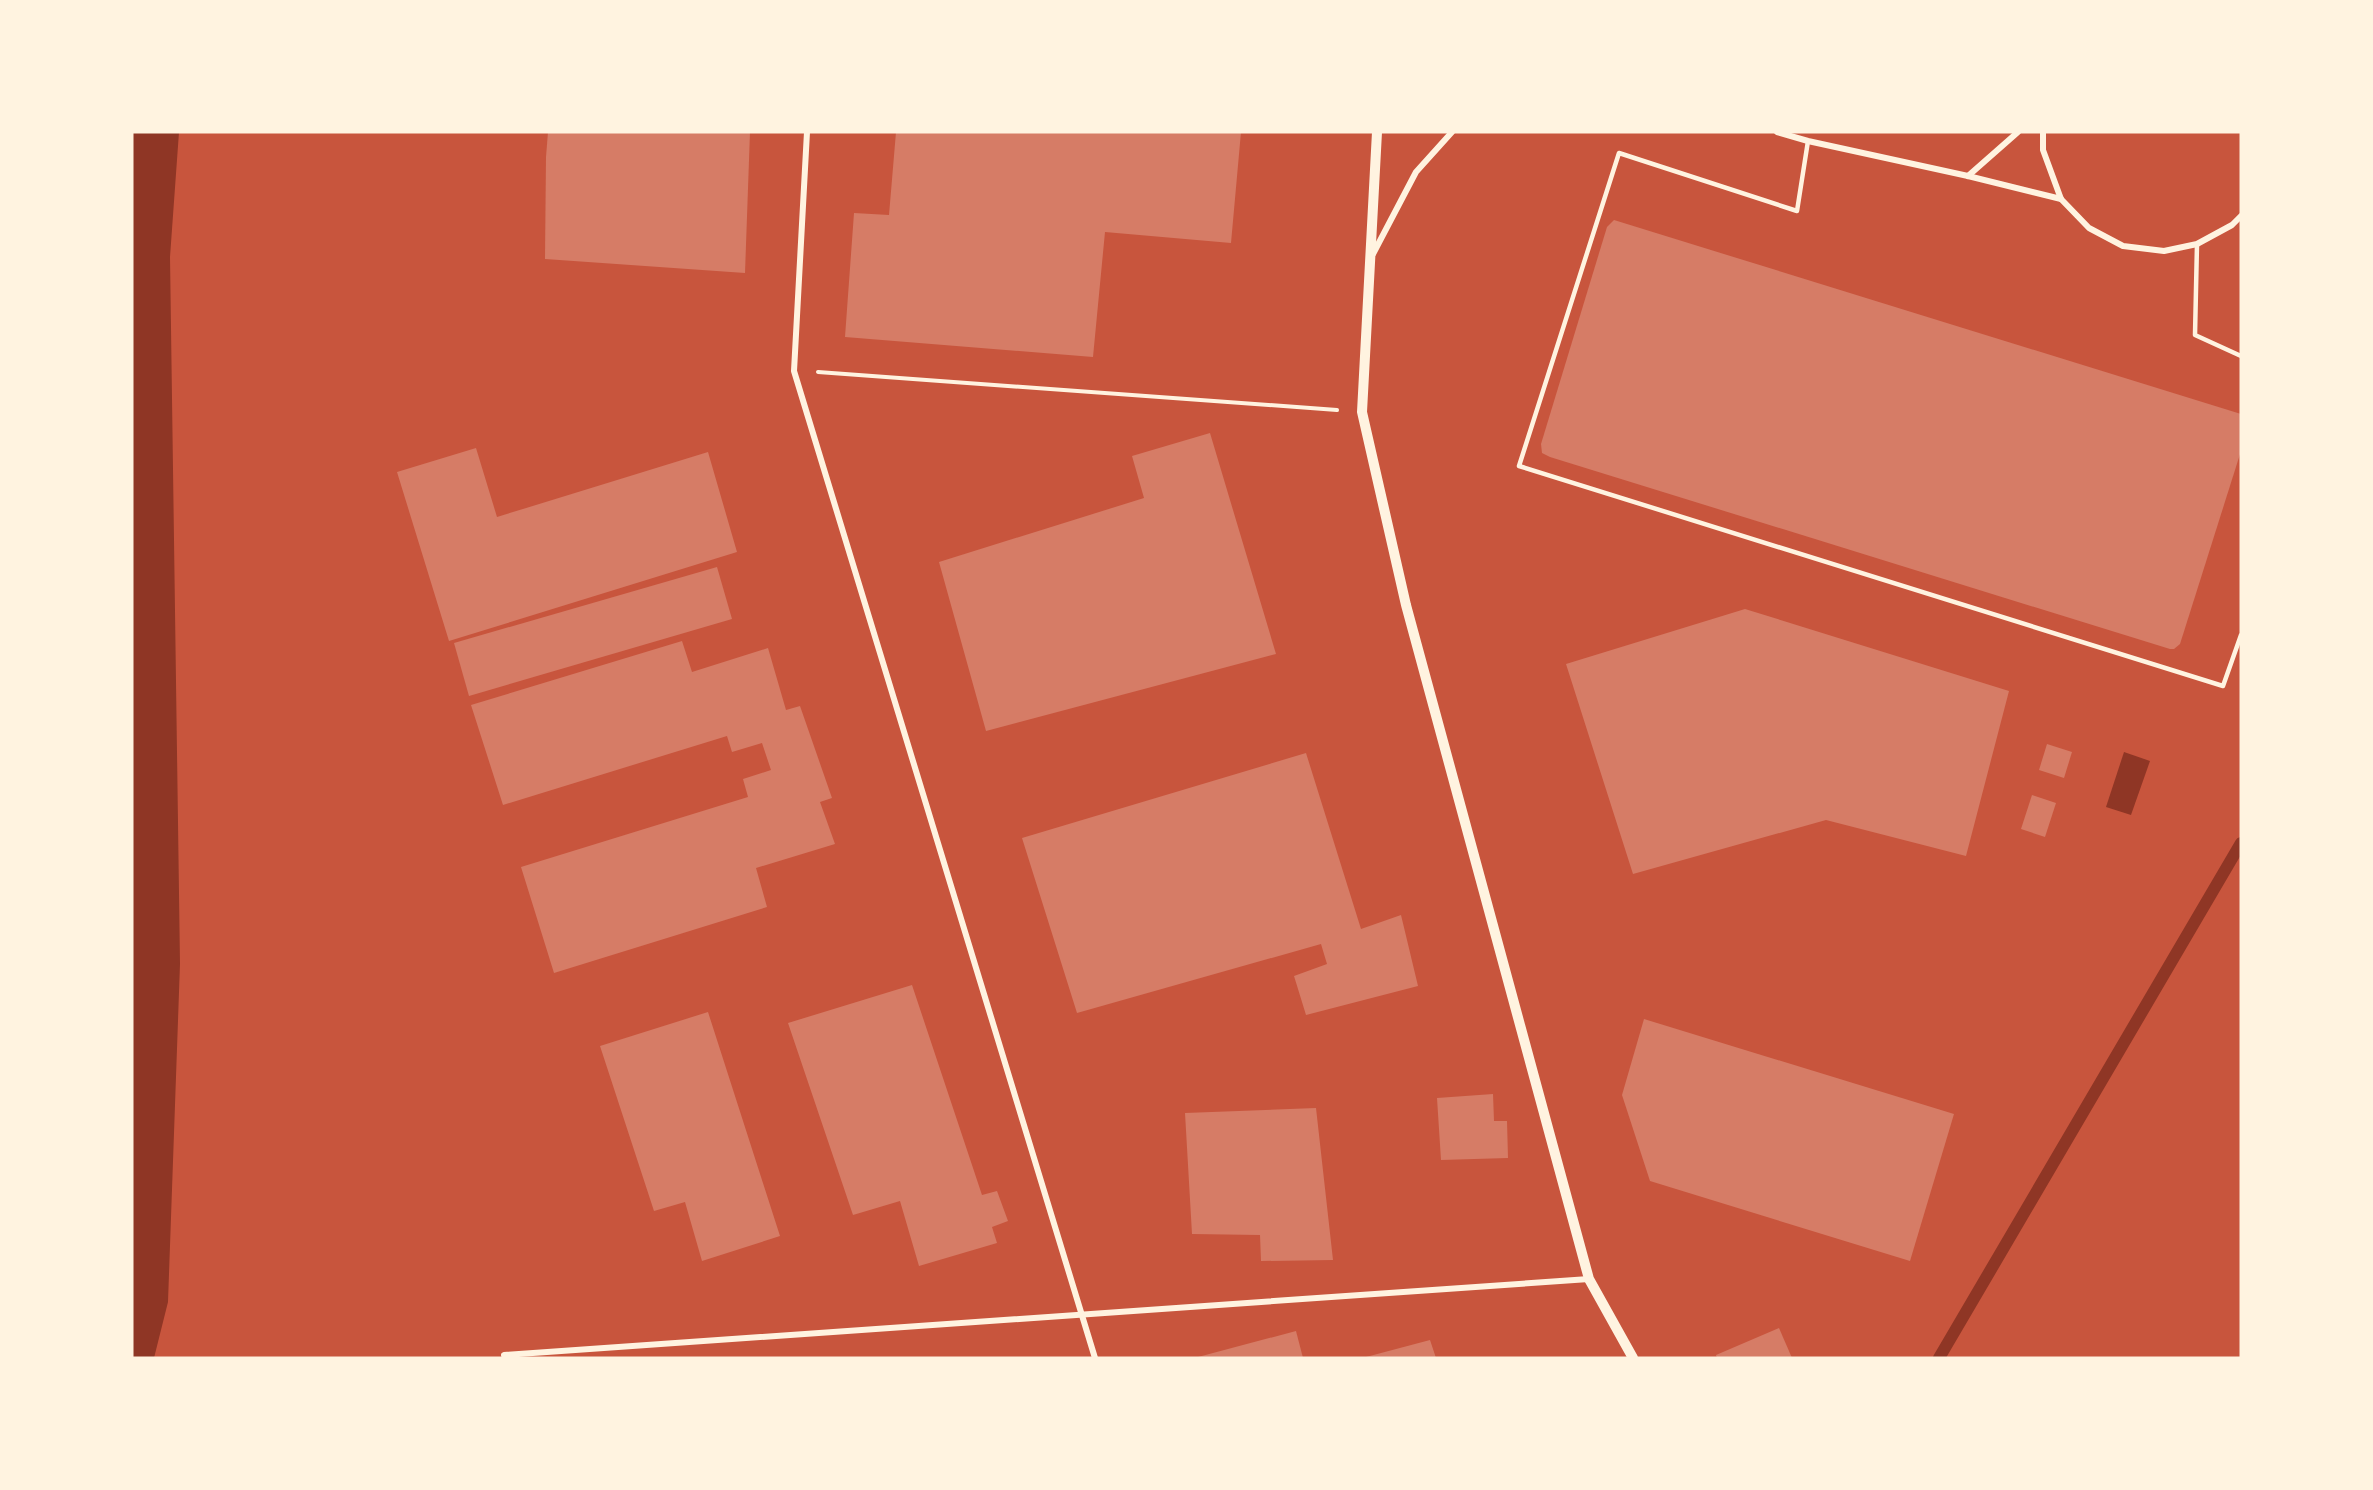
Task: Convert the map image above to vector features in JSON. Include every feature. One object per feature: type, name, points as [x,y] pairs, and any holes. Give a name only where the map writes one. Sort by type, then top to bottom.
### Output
[{"type":"street","points":[[807,132],[794,371],[1095,1358]]},
{"type":"street","points":[[1377,132],[1362,412],[1406,605],[1589,1278],[1633,1358]]},
{"type":"street","points":[[1369,259],[1416,172],[1452,132]]},
{"type":"street","points":[[1777,132],[2061,199]]},
{"type":"street","points":[[1968,176],[2018,132]]},
{"type":"street","points":[[2043,132],[2043,150],[2061,199],[2089,228],[2123,246],[2164,251],[2197,244],[2232,225],[2241,216]]},
{"type":"street","points":[[506,1358],[504,1354],[1589,1278]]},
{"type":"lane","points":[[1808,141],[1797,211],[1619,153],[1519,466],[2223,686],[2241,635]]},
{"type":"lane","points":[[2197,244],[2195,335],[2241,356]]},
{"type":"path","points":[[794,371],[1362,412]]},
{"type":"shaded area","points":[[132,132],[179,132],[170,257],[180,964],[168,1302],[154,1358],[132,1358]]},
{"type":"shaded area","points":[[2124,752],[2150,761],[2131,815],[2106,807]]},
{"type":"building","points":[[548,132],[750,132],[745,273],[545,259]]},
{"type":"building","points":[[896,132],[1241,132],[1231,243],[1105,232],[1093,357],[845,337],[854,213],[889,215]]},
{"type":"building","points":[[1614,220],[2241,414],[2241,451],[2180,644],[2170,649],[1542,453],[1541,444],[1607,227]]},
{"type":"building","points":[[1210,433],[1276,654],[986,731],[939,562],[1144,498],[1132,456]]},
{"type":"building","points":[[476,448],[497,517],[708,452],[737,552],[449,641],[397,472]]},
{"type":"building","points":[[717,567],[732,619],[469,696],[454,643]]},
{"type":"building","points":[[1745,609],[2009,691],[1966,856],[1826,820],[1633,874],[1566,664]]},
{"type":"building","points":[[682,641],[692,672],[768,648],[786,710],[800,706],[832,798],[820,802],[835,844],[756,868],[767,907],[554,973],[521,867],[748,797],[743,779],[771,770],[762,743],[732,752],[727,736],[503,805],[471,705]]},
{"type":"building","points":[[2047,744],[2072,752],[2064,778],[2039,770]]},
{"type":"building","points":[[1306,753],[1361,929],[1401,915],[1418,986],[1306,1015],[1294,976],[1327,964],[1321,944],[1077,1013],[1022,838]]},
{"type":"building","points":[[2032,795],[2056,803],[2045,837],[2021,829]]},
{"type":"building","points":[[912,985],[982,1195],[997,1191],[1008,1221],[992,1227],[997,1243],[919,1266],[900,1201],[853,1215],[788,1023]]},
{"type":"building","points":[[708,1012],[780,1236],[702,1261],[685,1202],[654,1211],[600,1046]]},
{"type":"building","points":[[1644,1019],[1954,1114],[1910,1261],[1650,1181],[1622,1095]]},
{"type":"building","points":[[1493,1094],[1494,1121],[1507,1121],[1508,1158],[1441,1160],[1437,1098]]},
{"type":"building","points":[[1316,1108],[1333,1260],[1261,1261],[1260,1235],[1192,1234],[1185,1113]]},
{"type":"building","points":[[1779,1328],[1792,1358],[1717,1358],[1716,1355]]},
{"type":"building","points":[[1296,1331],[1303,1358],[1198,1358],[1198,1357]]},
{"type":"building","points":[[1430,1340],[1436,1358],[1366,1358],[1366,1357]]},
{"type":"waterway","points":[[1939,1358],[2241,843]]}]
